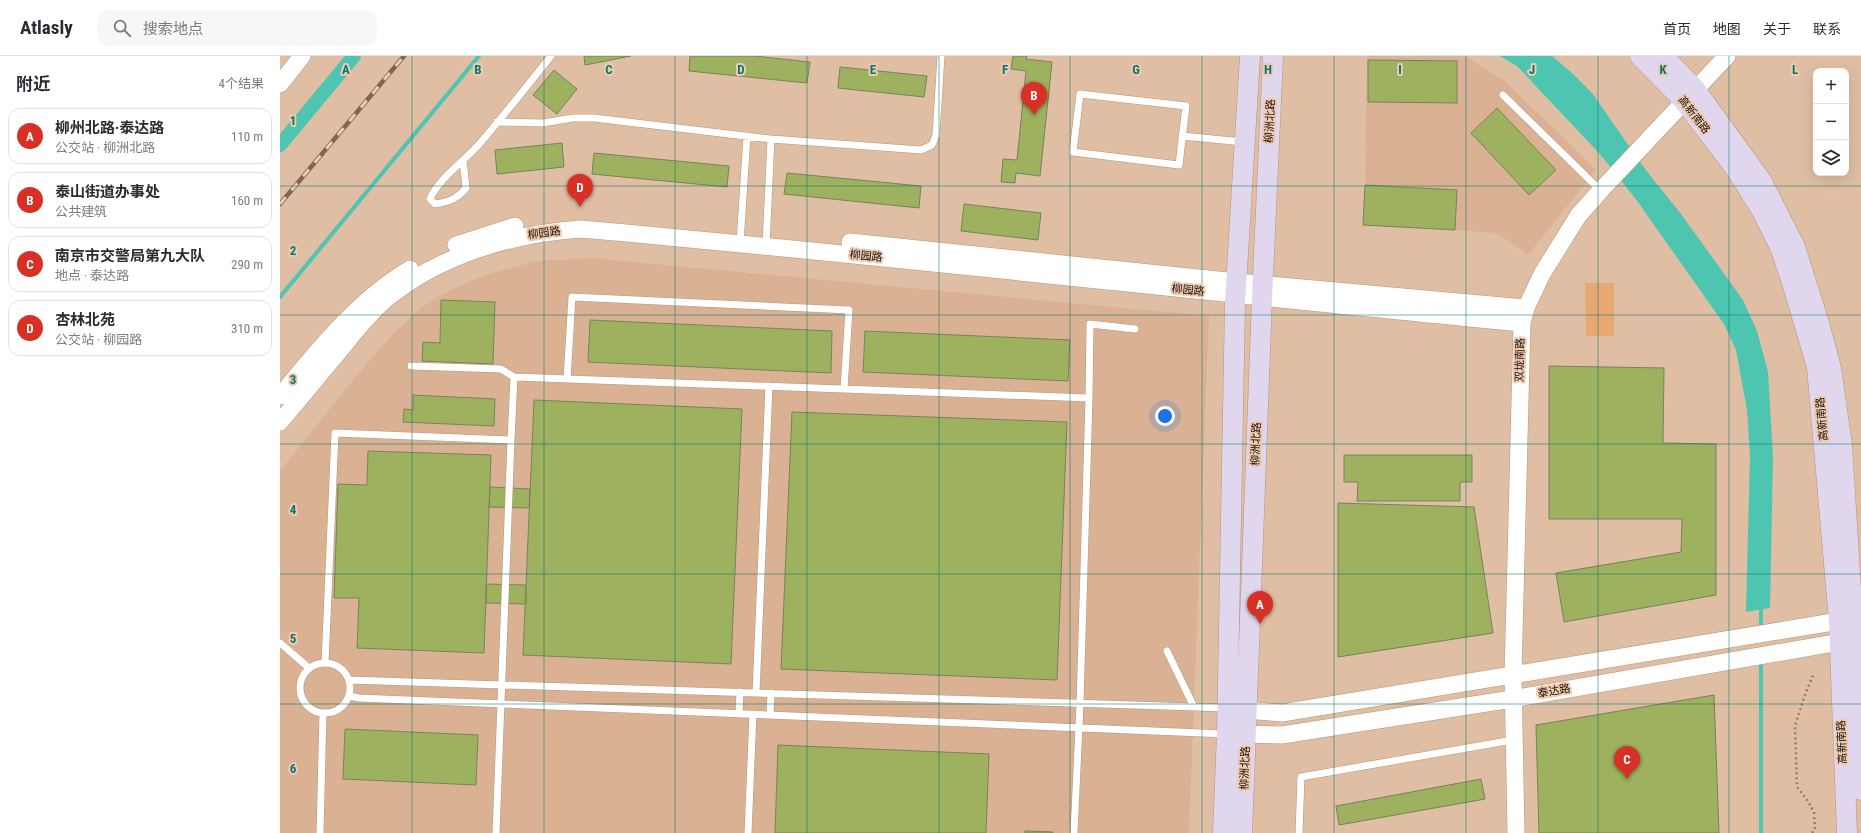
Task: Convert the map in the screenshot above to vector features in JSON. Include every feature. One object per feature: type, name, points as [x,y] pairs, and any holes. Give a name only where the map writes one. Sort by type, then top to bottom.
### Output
[{"type":"main road","name":"柳洲北路","points":[[1242,833],[1237,734],[1228,708],[1236,289],[1250,56]]},
{"type":"main road","name":"柳洲北路","points":[[1223,833],[1237,734],[1247,709],[1262,291],[1273,56]]},
{"type":"main road","name":"高新南路","points":[[1640,56],[1690,95]]},
{"type":"main road","name":"高新南路","points":[[1663,56],[1690,95],[1762,211],[1780,247],[1817,367],[1851,621],[1861,790]]},
{"type":"main road","name":"高新南路","points":[[1847,833],[1852,642]]},
{"type":"street","points":[[280,84],[302,56]]},
{"type":"street","name":"双垅南路","points":[[1512,833],[1512,675],[1524,315],[1554,252],[1578,216],[1644,143],[1727,56]]},
{"type":"street","name":"柳园路","points":[[280,396],[366,301],[408,270],[455,245],[487,234],[524,224],[575,219],[740,237]]},
{"type":"street","name":"柳园路","points":[[280,422],[364,322],[385,301],[429,270],[461,255],[526,235],[553,231],[581,229],[766,239],[1236,289],[1524,315]]},
{"type":"street","name":"泰达路","points":[[1228,708],[1282,713],[1742,636],[1851,621]]},
{"type":"street","name":"泰达路","points":[[1237,734],[1282,735],[1512,699],[1742,658],[1852,642]]},
{"type":"lane","points":[[463,161],[466,188],[458,197],[446,203],[435,204],[430,199],[433,191],[463,161],[551,56]]},
{"type":"lane","points":[[497,122],[543,123],[573,118],[594,118],[771,139],[921,150],[932,145],[936,135],[941,56]]},
{"type":"lane","points":[[1080,94],[1186,106],[1182,136],[1179,165],[1074,152],[1080,94]]},
{"type":"lane","points":[[1503,96],[1604,187]]},
{"type":"lane","points":[[740,237],[747,136]]},
{"type":"lane","points":[[1182,136],[1245,142]]},
{"type":"lane","points":[[766,239],[771,139]]},
{"type":"lane","points":[[567,379],[572,297],[849,310],[844,389]]},
{"type":"lane","points":[[1074,833],[1080,704],[1090,398],[1090,324],[1135,329]]},
{"type":"lane","points":[[411,366],[501,369],[514,377],[1090,398]]},
{"type":"lane","points":[[496,833],[514,377]]},
{"type":"lane","points":[[756,693],[769,386]]},
{"type":"lane","points":[[325,663],[335,433],[511,440]]},
{"type":"lane","points":[[280,643],[310,668]]},
{"type":"lane","points":[[1167,651],[1194,707]]},
{"type":"lane","points":[[325,663],[340,668],[349,680],[349,696],[339,708],[332,712],[323,713],[314,711],[307,706],[301,695],[300,682],[304,674],[310,668],[325,663]]},
{"type":"lane","points":[[349,680],[1228,708]]},
{"type":"lane","points":[[739,714],[740,692]]},
{"type":"lane","points":[[770,715],[771,694]]},
{"type":"lane","points":[[349,696],[359,698],[1237,734]]},
{"type":"lane","points":[[320,833],[323,713]]},
{"type":"lane","points":[[748,833],[753,714]]},
{"type":"lane","points":[[1299,833],[1301,777],[1513,740]]},
{"type":"path","points":[[1812,833],[1815,829],[1814,812],[1797,787],[1795,726],[1814,673]]},
{"type":"shaded area","points":[[1367,56],[1465,56],[1505,81],[1596,170],[1528,255],[1497,233],[1455,230],[1457,190],[1365,185]]},
{"type":"shaded area","points":[[591,258],[1209,316],[1189,833],[280,833],[280,471],[357,375],[393,334],[422,307],[452,289],[489,274],[537,261]]},
{"type":"shaded area","points":[[1585,283],[1614,283],[1614,336],[1586,336]]},
{"type":"water","points":[[1500,56],[1552,56],[1592,93],[1645,169],[1681,214],[1743,300],[1757,331],[1768,372],[1773,458],[1770,608],[1746,612],[1750,455],[1747,410],[1736,350],[1724,324],[1635,198],[1599,153],[1517,66]]},
{"type":"building","points":[[584,56],[631,56],[585,65]]},
{"type":"building","points":[[690,56],[754,56],[810,62],[807,83],[689,71]]},
{"type":"building","points":[[1013,56],[1027,56],[1026,59],[1052,62],[1040,176],[1016,173],[1015,183],[1001,182],[1003,159],[1017,160],[1026,71],[1011,69]]},
{"type":"building","points":[[1368,60],[1457,61],[1457,103],[1368,102]]},
{"type":"building","points":[[840,67],[927,76],[924,97],[838,88]]},
{"type":"building","points":[[554,70],[577,89],[557,114],[533,95]]},
{"type":"building","points":[[1497,108],[1556,170],[1529,195],[1471,133]]},
{"type":"building","points":[[562,143],[564,167],[497,174],[495,150]]},
{"type":"building","points":[[594,153],[729,166],[727,187],[592,174]]},
{"type":"building","points":[[787,173],[921,186],[919,208],[784,194]]},
{"type":"building","points":[[1365,185],[1457,190],[1455,230],[1363,225]]},
{"type":"building","points":[[964,204],[1041,213],[1038,240],[961,231]]},
{"type":"building","points":[[441,300],[495,302],[493,364],[422,361],[423,342],[440,343]]},
{"type":"building","points":[[590,320],[832,331],[831,373],[588,362]]},
{"type":"building","points":[[865,331],[1070,340],[1068,381],[863,372]]},
{"type":"building","points":[[1549,366],[1664,368],[1663,443],[1716,444],[1716,595],[1564,622],[1556,573],[1681,552],[1682,519],[1549,519]]},
{"type":"building","points":[[413,395],[495,399],[494,426],[403,422],[404,409],[413,410]]},
{"type":"building","points":[[534,400],[742,409],[731,664],[523,655]]},
{"type":"building","points":[[792,412],[1067,422],[1057,680],[781,669]]},
{"type":"building","points":[[368,451],[491,455],[484,653],[357,648],[359,598],[334,598],[338,484],[367,485]]},
{"type":"building","points":[[1344,455],[1472,455],[1472,482],[1460,482],[1460,501],[1357,501],[1358,482],[1344,482]]},
{"type":"building","points":[[490,487],[530,489],[529,508],[489,507]]},
{"type":"building","points":[[1338,503],[1474,507],[1493,633],[1338,657]]},
{"type":"building","points":[[486,584],[526,585],[526,604],[486,603]]},
{"type":"building","points":[[1714,695],[1719,833],[1539,833],[1536,725]]},
{"type":"building","points":[[345,729],[478,735],[476,785],[343,779]]},
{"type":"building","points":[[778,745],[989,754],[986,833],[775,833]]},
{"type":"building","points":[[1481,779],[1485,799],[1339,825],[1336,806]]},
{"type":"building","points":[[1025,831],[1053,832],[1053,833],[1025,833]]},
{"type":"waterway","points":[[280,145],[354,56]]},
{"type":"waterway","points":[[280,297],[479,56]]},
{"type":"waterway","points":[[1761,606],[1761,629]]},
{"type":"waterway","points":[[1761,660],[1761,833]]},
{"type":"railway","points":[[280,204],[404,56]]},
{"type":"place","name":"泰山街道办事处","points":[[1034,115]]},
{"type":"place","name":"杏林北苑","points":[[580,207]]},
{"type":"place","name":"柳州北路·泰达路","points":[[1260,624]]},
{"type":"place","name":"南京市交警局第九大队","points":[[1627,779]]}]
